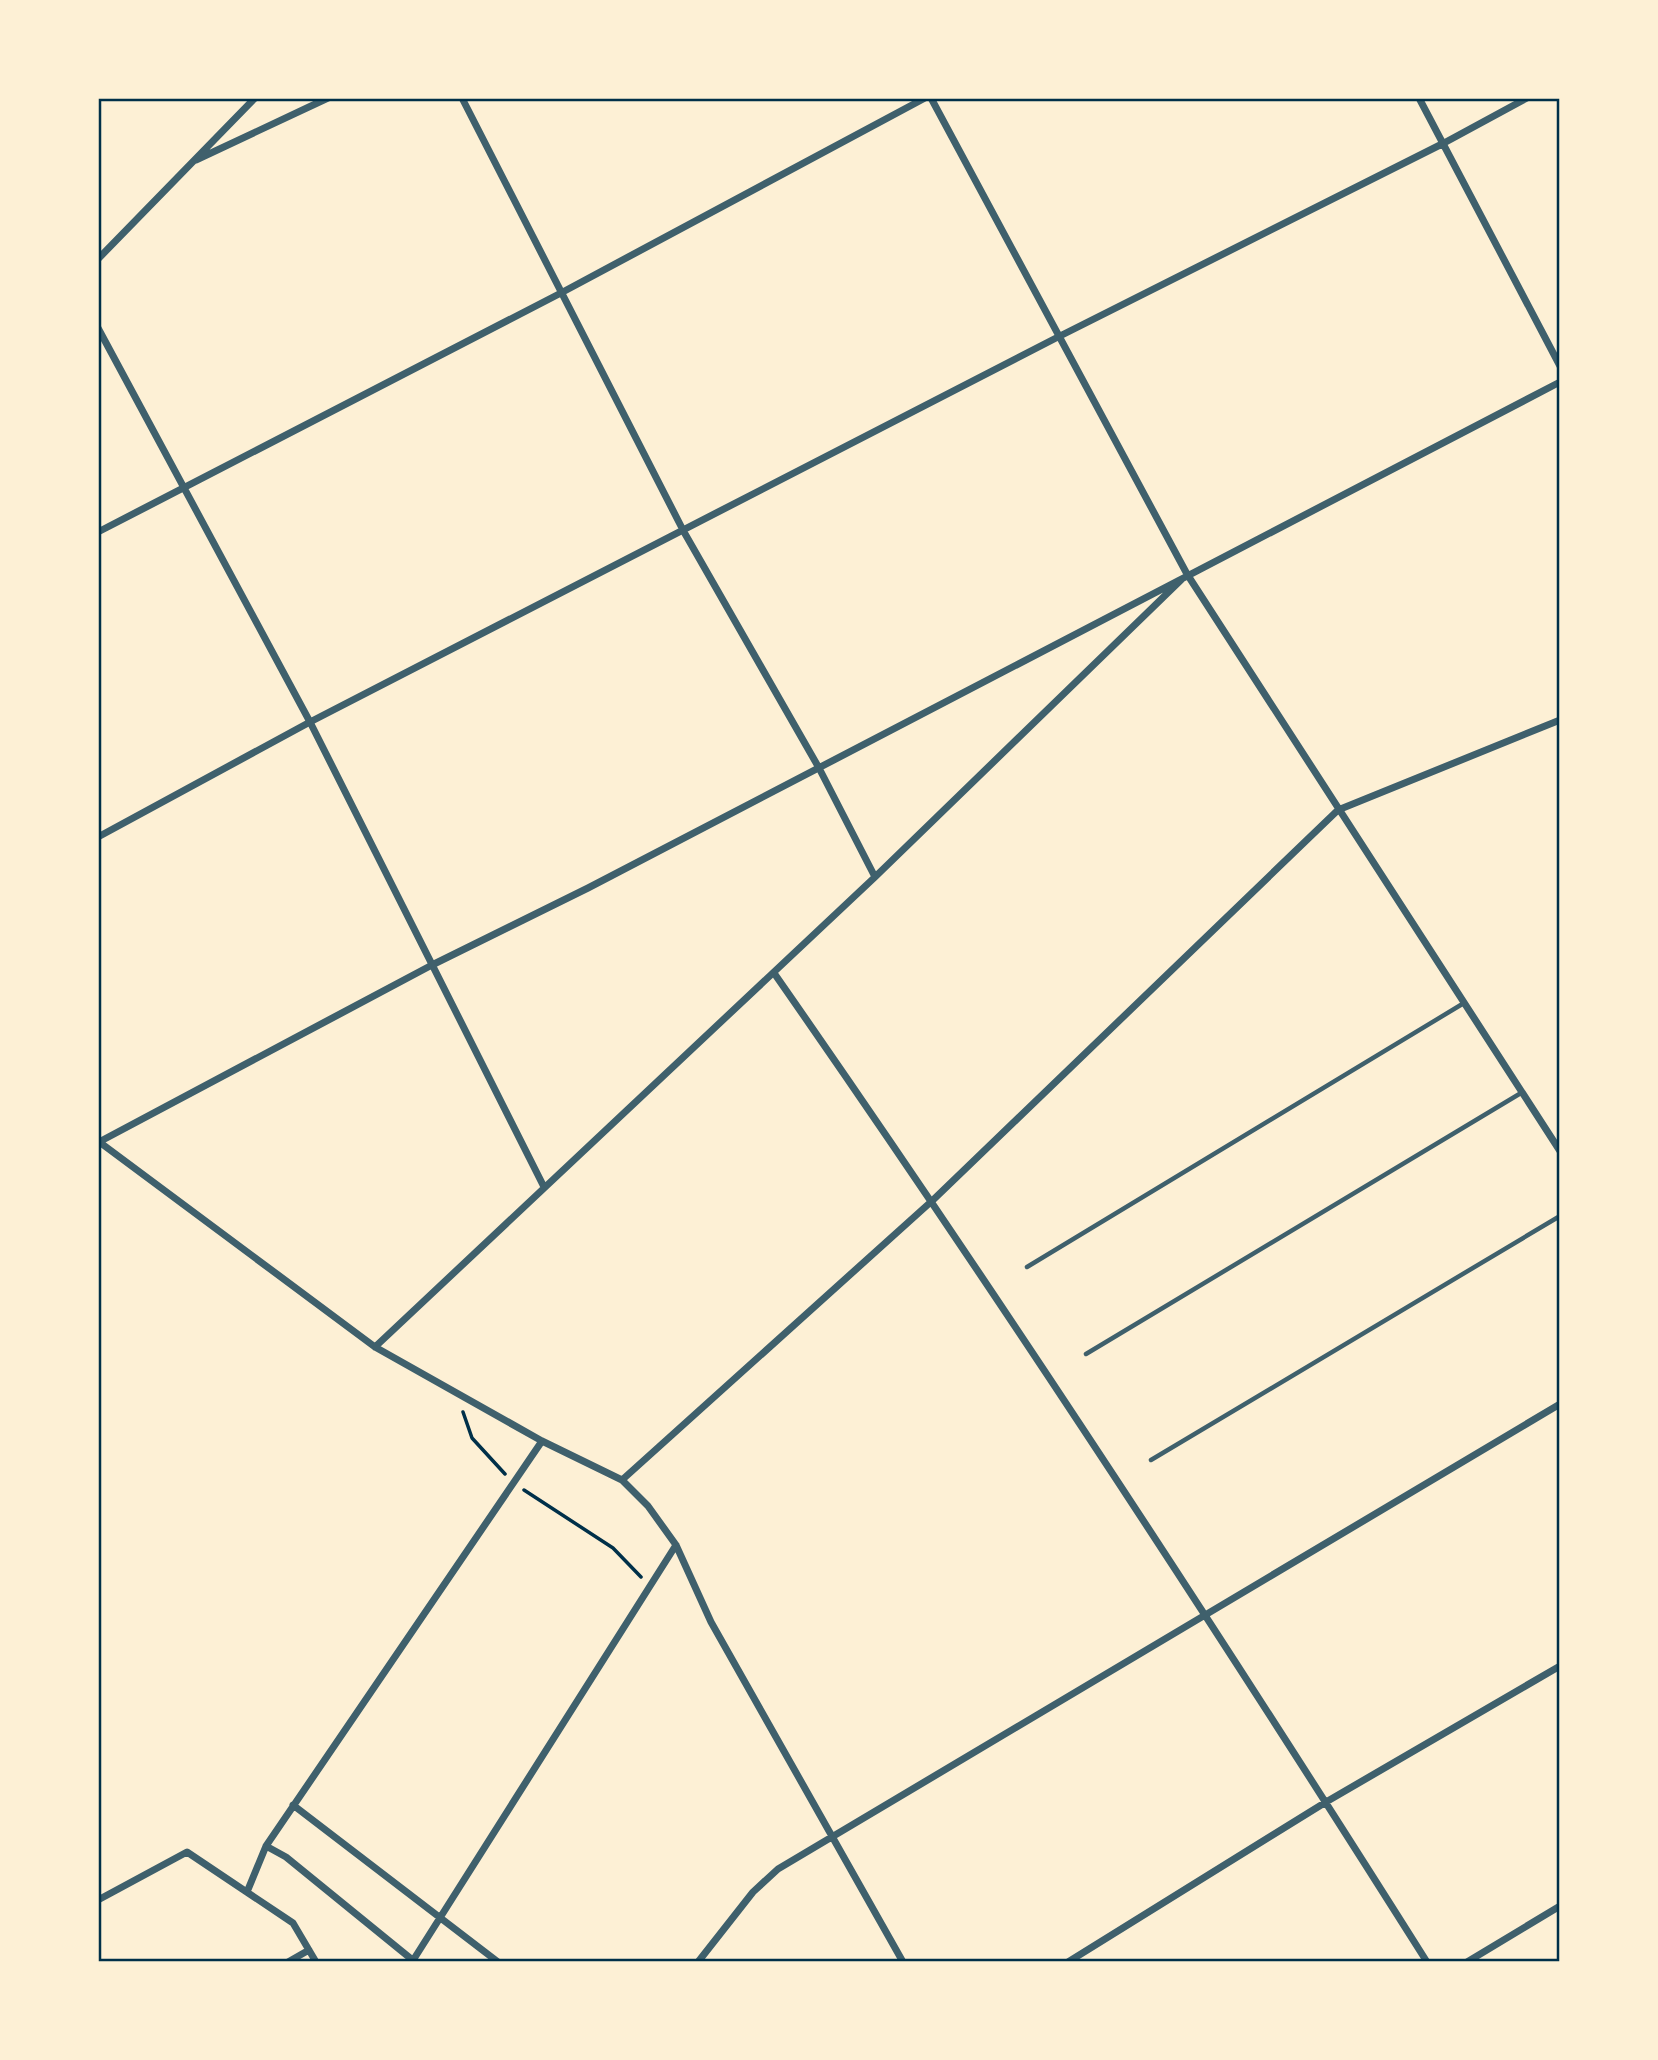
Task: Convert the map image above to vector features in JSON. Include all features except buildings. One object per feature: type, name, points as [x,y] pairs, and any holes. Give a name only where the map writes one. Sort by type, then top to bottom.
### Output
[{"type":"street","points":[[98,259],[255,98]]},
{"type":"street","points":[[192,162],[328,98]]},
{"type":"street","points":[[462,98],[559,293],[684,532],[819,768],[875,877]]},
{"type":"street","points":[[98,532],[559,293],[925,98]]},
{"type":"street","points":[[930,98],[1186,574],[1560,1151]]},
{"type":"street","points":[[1419,98],[1560,366]]},
{"type":"street","points":[[98,837],[310,722],[684,532],[1058,337],[1444,144],[1527,98]]},
{"type":"street","points":[[98,328],[186,487],[310,722],[544,1187]]},
{"type":"street","points":[[903,1962],[711,1622],[676,1545],[648,1507],[622,1480],[542,1441],[456,1390],[375,1347],[99,1141],[432,965],[819,768],[1186,574],[1560,382]]},
{"type":"street","points":[[375,1347],[875,877],[1186,574]]},
{"type":"street","points":[[622,1480],[933,1200],[1338,810],[1560,720]]},
{"type":"street","points":[[774,972],[933,1200],[1207,1614],[1427,1962]]},
{"type":"street","points":[[698,1962],[752,1892],[778,1870],[1560,1404]]},
{"type":"street","points":[[247,1892],[266,1846],[542,1441]]},
{"type":"street","points":[[266,1846],[286,1857],[414,1961],[438,1918],[676,1545]]},
{"type":"street","points":[[1068,1962],[1326,1802],[1560,1666]]},
{"type":"street","points":[[293,1805],[498,1962]]},
{"type":"street","points":[[98,1900],[187,1852],[293,1923],[316,1962]]},
{"type":"street","points":[[1466,1962],[1560,1906]]},
{"type":"street","points":[[288,1962],[309,1950]]},
{"type":"lane","points":[[1027,1266],[1464,1003]]},
{"type":"lane","points":[[1086,1354],[1521,1093]]},
{"type":"lane","points":[[1151,1460],[1560,1216]]},
{"type":"path","points":[[456,1390],[472,1438],[513,1483],[614,1548],[650,1586]]}]
